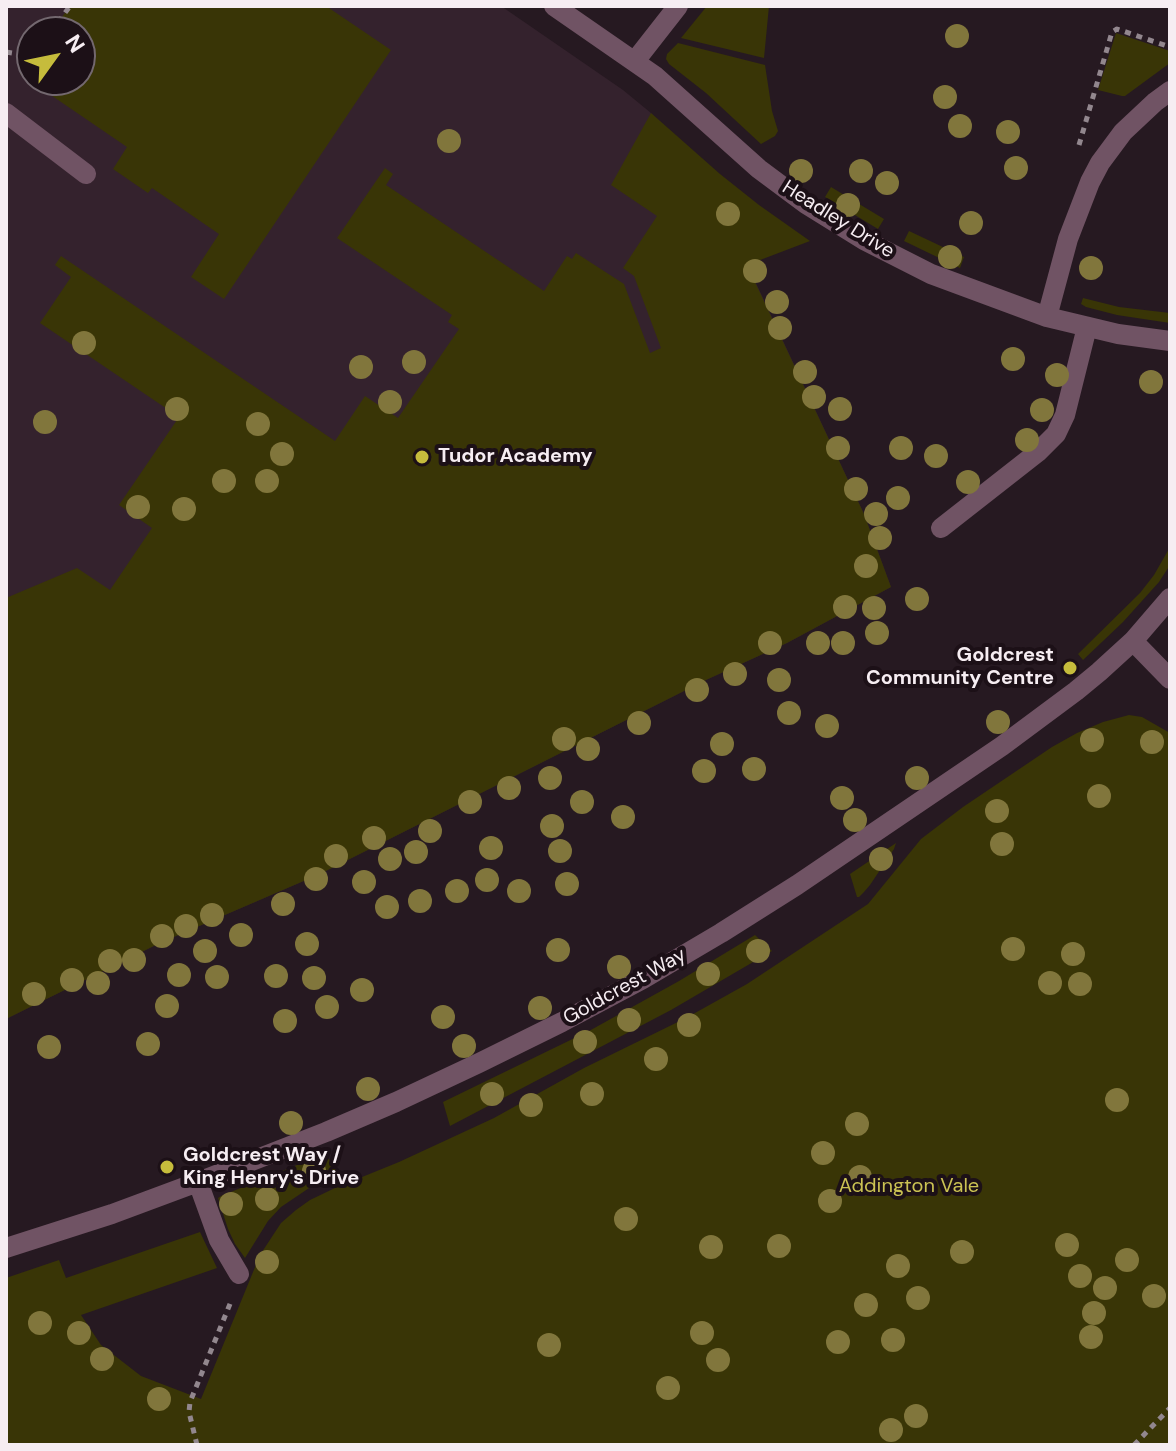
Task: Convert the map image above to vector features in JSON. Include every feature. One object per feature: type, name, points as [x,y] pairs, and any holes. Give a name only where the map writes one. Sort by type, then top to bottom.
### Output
[{"type":"street","name":"Headley Drive","points":[[554,6],[674,91],[759,169],[874,245],[931,274],[1047,317],[1170,341]]},
{"type":"street","points":[[635,61],[678,6]]},
{"type":"street","points":[[1047,317],[1068,239],[1095,173],[1123,132],[1170,91]]},
{"type":"street","points":[[6,113],[86,174]]},
{"type":"street","points":[[941,528],[1038,452],[1056,434],[1065,415],[1087,327]]},
{"type":"street","name":"Goldcrest Way","points":[[6,1248],[112,1214],[326,1132],[562,1022],[643,979],[785,892],[951,781],[1076,691],[1133,641],[1170,598]]},
{"type":"street","points":[[1133,641],[1170,679]]},
{"type":"street","points":[[198,1182],[219,1240],[239,1274]]},
{"type":"path","points":[[1095,173],[1082,155],[1079,139],[1112,32],[1117,29],[1170,47]]},
{"type":"path","points":[[197,1445],[189,1412],[190,1402],[239,1274]]},
{"type":"path","points":[[1134,1445],[1170,1408]]},
{"type":"shaded area","name":"Tudor Academy","points":[[6,6],[501,6],[623,90],[651,113],[673,139],[720,211],[755,281],[864,514],[891,587],[787,643],[706,680],[320,874],[160,943],[6,1019]]},
{"type":"green space","points":[[70,6],[326,6],[391,50],[224,299],[191,277],[219,234],[152,188],[148,193],[113,169],[127,147],[52,96],[96,96],[96,16],[63,16]]},
{"type":"green space","points":[[707,6],[769,6],[764,58],[681,38]]},
{"type":"green space","points":[[1116,33],[1170,51],[1170,63],[1125,96],[1098,90]]},
{"type":"green space","points":[[678,43],[765,65],[778,131],[775,136],[761,144],[669,64],[667,54]]},
{"type":"green space","name":"Tudor Academy","points":[[651,113],[720,174],[810,241],[747,265],[864,514],[891,587],[787,643],[706,680],[320,874],[160,943],[6,1019],[6,598],[77,568],[110,590],[152,528],[119,505],[179,417],[40,323],[71,277],[55,265],[61,256],[335,441],[365,396],[398,418],[459,329],[448,322],[452,315],[337,238],[385,168],[393,174],[386,185],[544,291],[567,256],[572,259],[576,253],[624,284],[650,353],[661,348],[634,276],[623,268],[657,216],[611,185]]},
{"type":"green space","points":[[831,187],[884,219],[878,229],[825,197]]},
{"type":"green space","points":[[909,231],[964,257],[960,268],[904,241]]},
{"type":"green space","points":[[1083,298],[1119,307],[1170,313],[1170,323],[1086,307],[1081,304]]},
{"type":"green space","points":[[1170,547],[1170,565],[1159,582],[1083,660],[1078,654],[1140,593]]},
{"type":"green space","name":"Addington Vale","points":[[1129,715],[1142,717],[1170,733],[1170,1445],[6,1445],[6,1278],[59,1260],[66,1278],[200,1232],[217,1268],[81,1315],[101,1345],[141,1376],[201,1399],[260,1255],[281,1223],[296,1210],[335,1188],[494,1118],[747,984],[868,904],[921,839],[963,807],[1077,733]]},
{"type":"green space","points":[[896,843],[870,885],[857,897],[850,874]]},
{"type":"green space","points":[[755,935],[772,951],[671,1010],[450,1126],[443,1102],[589,1031]]},
{"type":"green space","points":[[324,1154],[338,1169],[337,1174],[318,1182],[281,1207],[268,1221],[245,1258],[228,1229],[218,1198]]},
{"type":"place","name":"Tudor Academy","points":[[422,457]]},
{"type":"place","name":"Goldcrest Community Centre","points":[[1070,668]]},
{"type":"place","name":"Goldcrest Way / King Henry's Drive","points":[[167,1167]]}]
